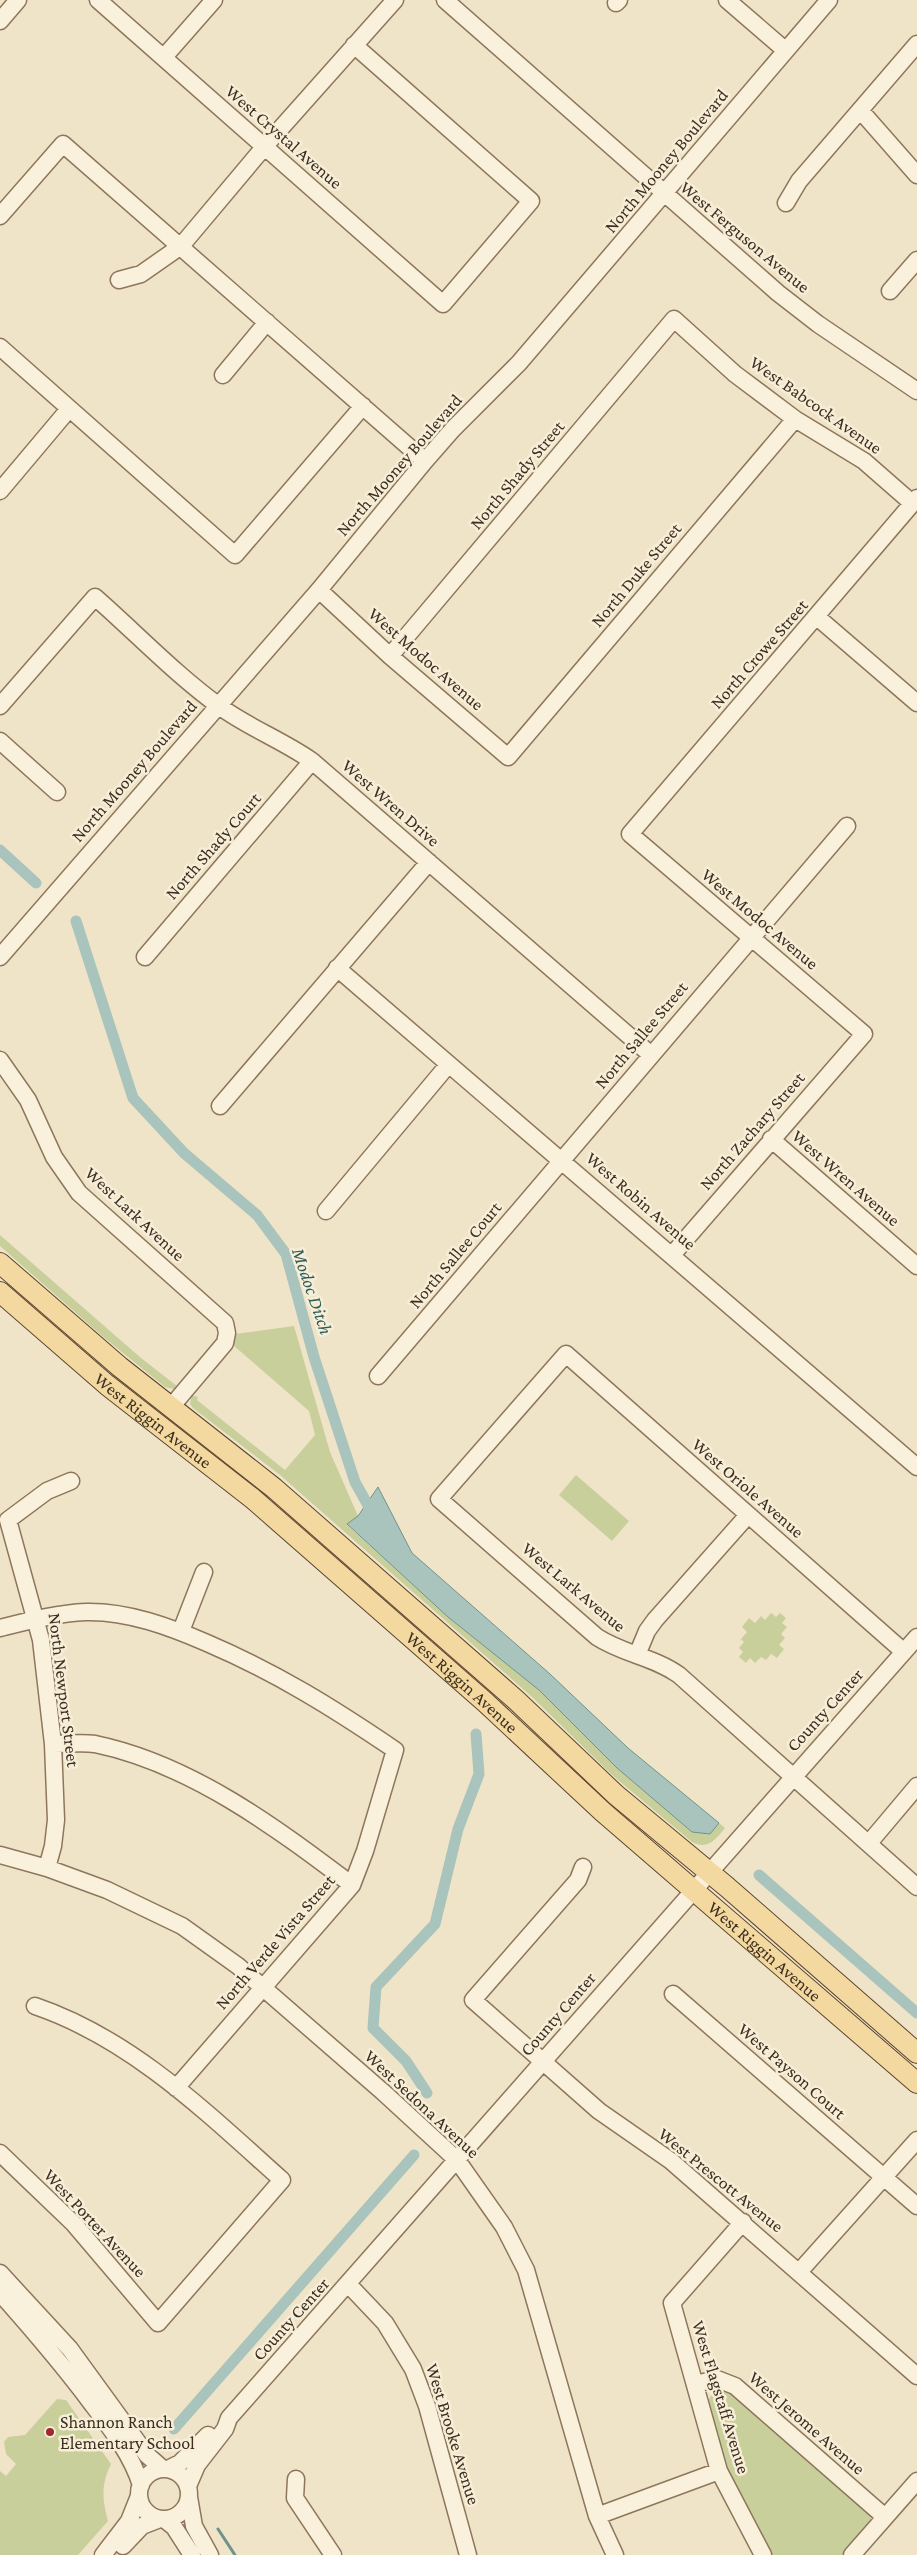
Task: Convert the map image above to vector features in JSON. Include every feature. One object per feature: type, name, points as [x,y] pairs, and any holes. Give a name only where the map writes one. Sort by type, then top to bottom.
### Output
[{"type":"main road","name":"West Riggin Avenue","points":[[0,1263],[120,1367],[225,1447],[283,1495],[503,1688],[616,1795],[709,1871],[917,2053]]},
{"type":"main road","name":"West Riggin Avenue","points":[[0,1292],[107,1385],[252,1498],[502,1717],[585,1796],[917,2083]]},
{"type":"street","points":[[0,21],[18,0]]},
{"type":"street","name":"West Crystal Avenue","points":[[98,0],[443,304],[531,201],[354,45]]},
{"type":"street","points":[[164,57],[214,0]]},
{"type":"street","points":[[119,280],[141,274],[182,246],[264,146],[396,0]]},
{"type":"street","name":"West Ferguson Avenue","points":[[445,0],[664,194],[804,314],[917,391]]},
{"type":"street","points":[[727,0],[786,50]]},
{"type":"street","name":"North Mooney Boulevard","points":[[3,948],[319,590],[453,429],[519,363],[829,0]]},
{"type":"street","points":[[786,203],[799,181],[917,44]]},
{"type":"street","points":[[860,110],[917,175]]},
{"type":"street","points":[[0,216],[63,144],[182,246],[425,461]]},
{"type":"street","points":[[890,291],[917,260]]},
{"type":"street","name":"West Babcock Avenue","points":[[674,320],[736,374],[795,419],[864,461],[915,500]]},
{"type":"street","name":"North Shady Street","points":[[390,656],[674,320]]},
{"type":"street","points":[[223,375],[267,322]]},
{"type":"street","points":[[0,347],[235,555],[363,406]]},
{"type":"street","points":[[0,491],[70,409]]},
{"type":"street","name":"North Duke Street","points":[[508,758],[795,419]]},
{"type":"street","name":"North Crowe Street","points":[[630,834],[915,500]]},
{"type":"street","name":"West Modoc Avenue","points":[[319,590],[390,656],[508,758]]},
{"type":"street","name":"West Wren Drive","points":[[0,706],[95,597],[218,705],[251,727],[279,739],[312,761],[650,1054]]},
{"type":"street","points":[[817,617],[917,703]]},
{"type":"street","points":[[0,741],[57,792]]},
{"type":"street","name":"North Shady Court","points":[[145,957],[312,761]]},
{"type":"street","points":[[750,936],[847,826]]},
{"type":"street","name":"West Modoc Avenue","points":[[630,834],[864,1034]]},
{"type":"street","points":[[220,1106],[429,862]]},
{"type":"street","name":"North Sallee Street","points":[[562,1160],[750,936]]},
{"type":"street","name":"West Robin Avenue","points":[[337,968],[672,1254],[917,1467]]},
{"type":"street","name":"North Zachary Street","points":[[672,1254],[864,1034]]},
{"type":"street","name":"West Lark Avenue","points":[[0,1060],[28,1100],[54,1157],[80,1193],[224,1323],[227,1333],[225,1343],[171,1407]]},
{"type":"street","points":[[326,1211],[448,1064]]},
{"type":"street","name":"West Wren Avenue","points":[[771,1139],[917,1266]]},
{"type":"street","name":"North Sallee Court","points":[[378,1376],[562,1160]]},
{"type":"street","name":"West Lark Avenue","points":[[566,1354],[439,1498],[597,1637],[623,1652],[637,1655],[667,1667],[679,1675],[917,1887]]},
{"type":"street","name":"West Oriole Avenue","points":[[566,1354],[904,1652]]},
{"type":"street","name":"North Newport Street","points":[[47,1868],[53,1846],[56,1820],[53,1744],[41,1640],[8,1520],[48,1491],[71,1481]]},
{"type":"street","points":[[637,1655],[647,1630],[748,1514]]},
{"type":"street","points":[[0,1628],[86,1612],[112,1614],[152,1622],[181,1632],[204,1572]]},
{"type":"street","name":"North Verde Vista Street","points":[[176,2088],[352,1885],[365,1851],[395,1750],[326,1703],[290,1682],[250,1661],[181,1632]]},
{"type":"street","name":"County Center","points":[[165,2469],[180,2463],[218,2424],[229,2418],[693,1889],[917,1637]]},
{"type":"street","points":[[53,1744],[93,1744],[132,1754],[194,1781],[270,1825],[352,1885]]},
{"type":"street","points":[[869,1843],[917,1786]]},
{"type":"street","name":"West Sedona Avenue","points":[[0,1855],[47,1868],[107,1890],[182,1926],[238,1966],[383,2092],[457,2160],[500,2220],[526,2270],[597,2516],[615,2555]]},
{"type":"street","name":"West Prescott Avenue","points":[[583,1867],[578,1880],[473,2000],[599,2111],[671,2161],[917,2376]]},
{"type":"street","name":"West Payson Court","points":[[673,1994],[917,2206]]},
{"type":"street","points":[[35,2006],[60,2014],[100,2035],[141,2061],[176,2088]]},
{"type":"street","name":"West Porter Avenue","points":[[0,2153],[74,2224],[158,2323],[282,2180],[176,2088]]},
{"type":"street","points":[[800,2272],[917,2140]]},
{"type":"street","name":"West Flagstaff Avenue","points":[[742,2222],[672,2303],[718,2470],[763,2555]]},
{"type":"street","points":[[0,2273],[70,2349],[147,2455],[165,2469],[181,2476],[189,2492],[194,2526],[210,2555]]},
{"type":"street","name":"West Brooke Avenue","points":[[348,2284],[385,2323],[413,2368],[427,2406],[468,2555]]},
{"type":"street","points":[[0,2293],[59,2360],[112,2430],[133,2463],[147,2512],[162,2519],[177,2531],[192,2555]]},
{"type":"street","name":"West Jerome Avenue","points":[[695,2384],[717,2379],[735,2386],[885,2517]]},
{"type":"street","name":"County Center","points":[[189,2492],[200,2460],[225,2429],[229,2418]]},
{"type":"street","points":[[103,2555],[129,2521],[148,2475],[165,2469]]},
{"type":"street","points":[[597,2516],[718,2470]]},
{"type":"street","points":[[296,2479],[295,2498],[333,2555]]},
{"type":"street","points":[[852,2555],[917,2481]]},
{"type":"street","points":[[115,2555],[142,2526],[174,2517],[182,2512],[189,2492]]},
{"type":"green space","points":[[0,1235],[141,1358],[177,1386],[174,1389],[165,1387],[102,1336],[0,1246]]},
{"type":"green space","points":[[294,1326],[330,1452],[358,1516],[347,1525],[448,1616],[539,1690],[617,1768],[692,1832],[710,1834],[719,1823],[725,1828],[714,1840],[702,1845],[692,1842],[612,1775],[532,1697],[280,1475],[193,1408],[190,1404],[192,1395],[198,1397],[197,1400],[285,1470],[315,1435],[309,1411],[233,1345],[235,1334]]},
{"type":"green space","points":[[576,1475],[629,1521],[612,1541],[559,1495]]},
{"type":"green space","points":[[771,1613],[776,1617],[780,1613],[786,1618],[782,1623],[787,1627],[781,1634],[785,1638],[779,1645],[784,1649],[777,1658],[771,1654],[766,1660],[761,1657],[755,1663],[750,1658],[746,1663],[739,1657],[743,1652],[739,1648],[744,1642],[741,1639],[747,1632],[742,1627],[749,1618],[755,1623],[761,1616],[765,1620]]},
{"type":"green space","points":[[725,2389],[731,2390],[871,2511],[872,2526],[845,2555],[773,2555],[743,2503],[713,2433],[708,2415],[708,2402],[714,2393]]},
{"type":"green space","name":"Shannon Ranch Elementary School","points":[[57,2399],[66,2400],[111,2464],[104,2485],[108,2521],[78,2555],[0,2555],[0,2471],[6,2476],[16,2464],[6,2454],[4,2442],[8,2437],[25,2435]]},
{"type":"water","points":[[378,1487],[412,1553],[550,1674],[628,1748],[719,1823],[710,1834],[692,1832],[617,1768],[539,1690],[448,1617],[347,1524],[358,1516]]},
{"type":"waterway","name":"Modoc Ditch","points":[[0,850],[36,883]]},
{"type":"waterway","name":"Modoc Ditch","points":[[76,921],[133,1098],[184,1153],[257,1215],[286,1254],[314,1357],[355,1482],[374,1516]]},
{"type":"waterway","points":[[427,2093],[406,2061],[373,2028],[376,1987],[435,1924],[458,1829],[479,1774],[476,1734]]},
{"type":"waterway","points":[[759,1875],[917,2013]]},
{"type":"waterway","points":[[174,2429],[414,2155]]},
{"type":"waterway","points":[[218,2529],[235,2555]]},
{"type":"place","name":"Shannon Ranch Elementary School","points":[[50,2432]]}]
